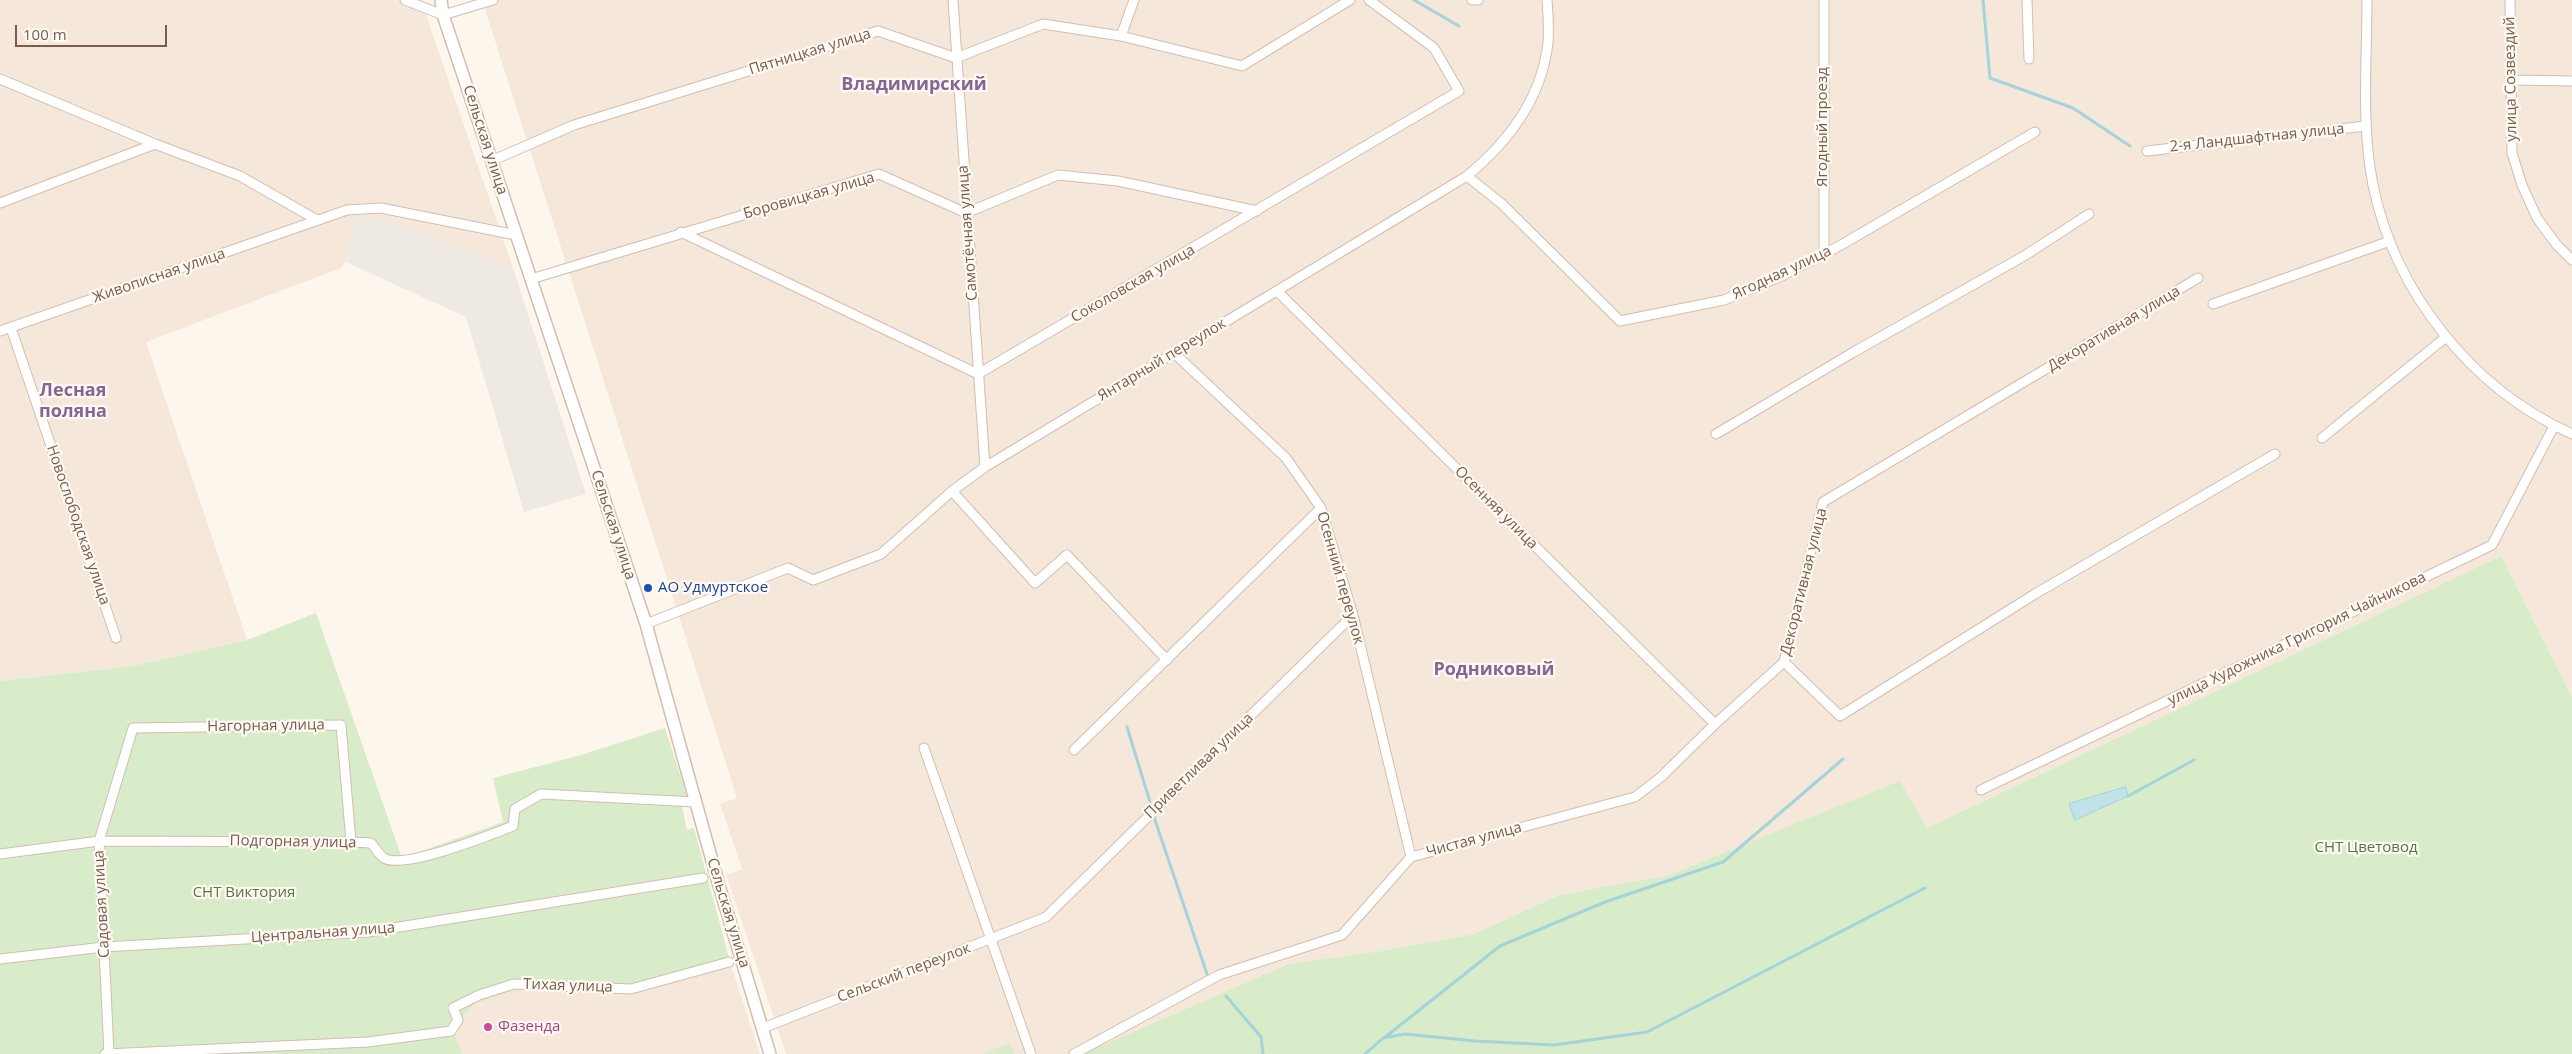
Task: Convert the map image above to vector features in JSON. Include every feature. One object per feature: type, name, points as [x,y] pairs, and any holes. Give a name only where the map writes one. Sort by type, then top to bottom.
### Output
[{"type":"street","points":[[405,0],[443,15],[493,0]]},
{"type":"street","name":"Сельская улица","points":[[441,0],[443,15],[646,624],[718,882],[770,1054]]},
{"type":"street","name":"Самотёчная улица","points":[[953,0],[966,213],[985,467]]},
{"type":"street","points":[[1121,36],[1134,0]]},
{"type":"street","points":[[956,58],[1043,24],[1121,36],[1242,66],[1350,0]]},
{"type":"street","name":"Соколовская улица","points":[[978,374],[1459,91],[1434,48],[1369,0]]},
{"type":"street","points":[[1472,0],[1478,0]]},
{"type":"street","name":"Янтарный переулок","points":[[646,624],[788,568],[813,580],[881,554],[952,491],[985,467],[1467,176],[1484,162],[1520,121],[1537,88],[1547,49],[1547,0]]},
{"type":"street","name":"Ягодный проезд","points":[[1824,0],[1824,254]]},
{"type":"street","points":[[2028,0],[2029,59]]},
{"type":"street","points":[[2367,0],[2366,126],[2373,186],[2390,241],[2416,296],[2446,337],[2498,390],[2554,426],[2572,434]]},
{"type":"street","name":"улица Созвездий","points":[[2510,0],[2512,153],[2522,185],[2537,218],[2572,260]]},
{"type":"street","name":"Пятницкая улица","points":[[492,161],[574,125],[878,31],[956,58]]},
{"type":"street","points":[[0,79],[155,144],[240,176],[317,220]]},
{"type":"street","points":[[2510,80],[2572,81]]},
{"type":"street","name":"2-я Ландшафтная улица","points":[[2147,151],[2366,126]]},
{"type":"street","name":"Ягодная улица","points":[[1467,176],[1502,204],[1620,321],[1740,295],[1782,276],[1824,254],[2035,132]]},
{"type":"street","points":[[0,203],[155,144]]},
{"type":"street","name":"Боровицкая улица","points":[[531,279],[681,232],[879,174],[966,213]]},
{"type":"street","points":[[966,213],[1058,175],[1118,181],[1257,211]]},
{"type":"street","name":"Живописная улица","points":[[0,331],[347,210],[381,208],[516,235]]},
{"type":"street","points":[[1716,434],[1852,353],[2024,256],[2089,214]]},
{"type":"street","points":[[681,232],[978,374]]},
{"type":"street","points":[[2213,304],[2390,241]]},
{"type":"street","name":"Декоративная улица","points":[[2198,278],[1823,502],[1784,662],[1840,716],[2034,594],[2275,454]]},
{"type":"street","name":"Осенняя улица","points":[[1277,292],[1715,724]]},
{"type":"street","name":"Новослободская улица","points":[[11,328],[116,638]]},
{"type":"street","points":[[2322,438],[2446,337]]},
{"type":"street","name":"Осенний переулок","points":[[1174,353],[1286,458],[1321,508],[1353,615],[1411,857]]},
{"type":"street","name":"улица Художника Григория Чайникова","points":[[1981,790],[2492,546],[2554,426]]},
{"type":"street","points":[[952,491],[1035,583],[1067,555],[1167,660]]},
{"type":"street","points":[[1074,750],[1321,508]]},
{"type":"street","name":"Приветливая улица","points":[[1046,917],[1353,615]]},
{"type":"street","name":"Чистая улица","points":[[1076,1054],[1219,975],[1342,935],[1411,857],[1635,797],[1661,777],[1715,724],[1784,662]]},
{"type":"street","name":"Нагорная улица","points":[[133,728],[341,725],[351,842]]},
{"type":"street","name":"Садовая улица","points":[[109,1054],[99,841],[133,728]]},
{"type":"street","points":[[924,748],[1031,1054]]},
{"type":"street","name":"Подгорная улица","points":[[0,854],[99,841],[351,842],[371,843],[384,858],[401,862],[470,842],[513,826],[515,810],[542,794],[696,802]]},
{"type":"street","name":"Центральная улица","points":[[0,959],[104,947],[368,932],[703,878]]},
{"type":"street","name":"Сельский переулок","points":[[763,1028],[1046,917]]},
{"type":"street","name":"Тихая улица","points":[[105,1054],[368,1042],[451,1031],[458,1020],[452,1008],[479,995],[514,984],[630,989],[729,962]]},
{"type":"shaded area","points":[[0,0],[421,0],[513,268],[357,211],[346,262],[341,268],[146,342],[247,640],[133,666],[0,681]]},
{"type":"shaded area","points":[[482,0],[2572,0],[2572,697],[2501,556],[1927,828],[1900,782],[1669,875],[1559,895],[1474,934],[1381,951],[1289,964],[1163,1054],[786,1054],[726,875],[742,869],[720,804],[737,798]]},
{"type":"shaded area","points":[[357,211],[513,268],[586,494],[524,512],[466,317],[346,262]]},
{"type":"shaded area","points":[[731,965],[760,1054],[462,1054],[455,1035],[464,1015],[474,1003],[515,990],[631,994]]},
{"type":"green space","name":"СНТ Цветовод","points":[[2501,556],[2572,697],[2572,1054],[1083,1054],[1289,964],[1381,951],[1474,934],[1559,895],[1669,875],[1900,781],[1927,828]]},
{"type":"green space","name":"СНТ Виктория","points":[[316,613],[402,858],[503,822],[493,778],[581,755],[665,728],[687,796],[680,797],[687,830],[694,828],[731,965],[631,994],[515,990],[475,1003],[464,1015],[455,1035],[462,1054],[0,1054],[0,681],[133,666],[247,640]]},
{"type":"green space","points":[[1010,1043],[1014,1054],[981,1054]]},
{"type":"water","points":[[2126,787],[2128,796],[2075,820],[2069,804]]},
{"type":"waterway","points":[[1414,0],[1459,26]]},
{"type":"waterway","points":[[1983,0],[1990,78],[2073,108],[2130,146]]},
{"type":"waterway","points":[[1127,727],[1150,802]]},
{"type":"waterway","points":[[1384,1038],[1500,946],[1605,902],[1723,862],[1843,759]]},
{"type":"waterway","points":[[2128,796],[2194,760]]},
{"type":"waterway","points":[[1154,817],[1208,977]]},
{"type":"waterway","points":[[1365,1054],[1383,1038],[1405,1034],[1475,1041],[1554,1045],[1647,1032],[1925,888]]},
{"type":"waterway","points":[[1226,996],[1261,1037],[1263,1054]]},
{"type":"place","name":"АО Удмуртское","points":[[648,588]]},
{"type":"place","name":"Фазенда","points":[[488,1027]]},
{"type":"district","name":"Владимирский","points":[[914,85]]},
{"type":"district","name":"Лесная поляна","points":[[73,401]]},
{"type":"district","name":"Родниковый","points":[[1494,670]]}]
